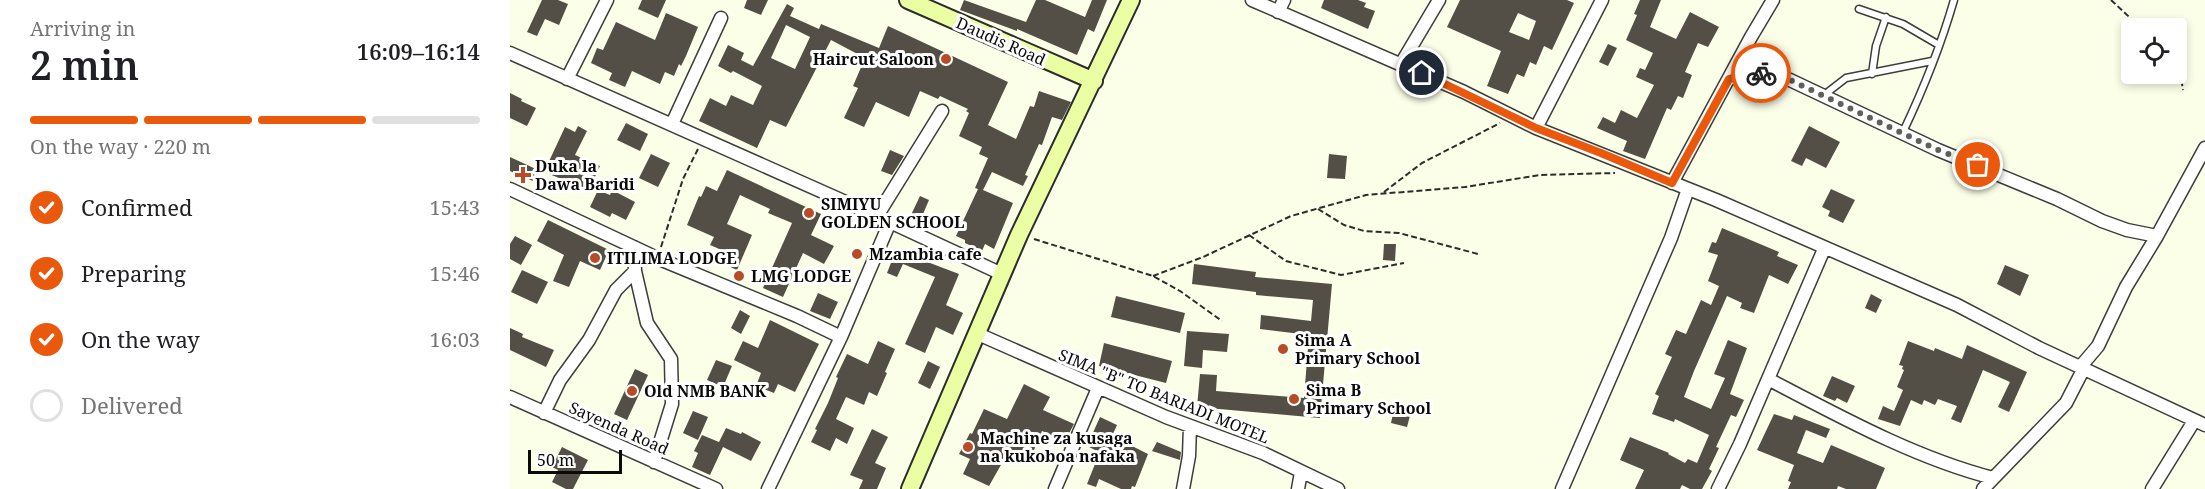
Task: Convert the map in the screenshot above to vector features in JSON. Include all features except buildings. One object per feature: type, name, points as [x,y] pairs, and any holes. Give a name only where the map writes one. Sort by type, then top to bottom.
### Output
[{"type":"street","points":[[567,79],[607,0]]},
{"type":"street","name":"Daudis Road","points":[[908,0],[933,5],[1094,81]]},
{"type":"street","points":[[910,489],[1019,235],[1131,0]]},
{"type":"street","points":[[1252,0],[1401,64],[1536,128],[1688,189],[1957,305],[2036,346],[2200,423],[2152,489]]},
{"type":"street","points":[[1278,12],[1284,0]]},
{"type":"street","points":[[1401,64],[1439,0]]},
{"type":"street","points":[[1536,128],[1602,0]]},
{"type":"street","points":[[1672,183],[1773,0]]},
{"type":"street","points":[[672,124],[721,18]]},
{"type":"street","points":[[510,53],[1002,274]]},
{"type":"street","points":[[1729,79],[1749,73],[1766,72],[1823,95],[1938,150],[2057,199],[2102,221],[2157,236]]},
{"type":"street","points":[[877,216],[942,111]]},
{"type":"street","points":[[1983,489],[2066,403],[2082,367],[2098,346],[2126,287],[2205,148]]},
{"type":"street","points":[[1562,489],[1671,238],[1688,189]]},
{"type":"street","points":[[511,193],[841,337]]},
{"type":"street","points":[[768,489],[841,337],[890,222]]},
{"type":"street","points":[[634,247],[635,271],[646,323],[672,359],[672,404],[654,462]]},
{"type":"street","points":[[1718,489],[1824,249]]},
{"type":"street","points":[[544,413],[560,380],[589,340],[616,290],[635,271]]},
{"type":"street","name":"SIMA \"B\" TO BARIADI MOTEL","points":[[978,334],[1098,388],[1263,453],[1338,489]]},
{"type":"street","points":[[1768,379],[1912,449],[1953,466],[1993,478]]},
{"type":"street","points":[[1055,489],[1098,388]]},
{"type":"street","name":"Sayenda Road","points":[[510,397],[716,489]]},
{"type":"street","points":[[1183,489],[1189,456],[1190,426]]},
{"type":"street","points":[[1298,489],[1301,471]]},
{"type":"lane","points":[[1903,132],[1939,45],[1954,0]]},
{"type":"lane","points":[[1859,9],[1903,24],[1939,45]]},
{"type":"lane","points":[[1872,74],[1876,46],[1886,17]]},
{"type":"lane","points":[[1823,95],[1846,78],[1932,61]]},
{"type":"path","points":[[2110,0],[2130,18]]},
{"type":"path","points":[[2182,84],[2183,90]]},
{"type":"path","points":[[1383,193],[1422,163],[1513,117]]},
{"type":"path","points":[[657,258],[683,179],[702,138]]},
{"type":"path","points":[[1153,276],[1203,257],[1291,216],[1366,195],[1454,188],[1540,175],[1616,172]]},
{"type":"path","points":[[1317,209],[1344,225],[1364,231],[1399,233],[1478,254]]},
{"type":"path","points":[[1019,235],[1153,276],[1180,291],[1222,321]]},
{"type":"path","points":[[1249,235],[1286,261],[1341,275],[1404,262]]},
{"type":"way so far","points":[[1761,73],[1766,72],[1790,80],[1938,150],[1978,165]]},
{"type":"place","name":"Haircut Saloon","points":[[946,59]]},
{"type":"place","name":"Duka la Dawa Baridi","points":[[523,175]]},
{"type":"place","name":"SIMIYU GOLDEN SCHOOL","points":[[809,213]]},
{"type":"place","name":"Mzambia cafe","points":[[857,254]]},
{"type":"place","name":"ITILIMA LODGE","points":[[595,258]]},
{"type":"place","name":"LMG LODGE","points":[[739,276]]},
{"type":"place","name":"Sima A Primary School","points":[[1283,349]]},
{"type":"place","name":"Old NMB BANK","points":[[632,391]]},
{"type":"place","name":"Sima B Primary School","points":[[1294,399]]},
{"type":"place","name":"Machine za kusaga na kukoboa nafaka","points":[[968,447]]},
{"type":"route","points":[[1422,73],[1536,128],[1672,183],[1729,79],[1749,73],[1761,73]]}]
